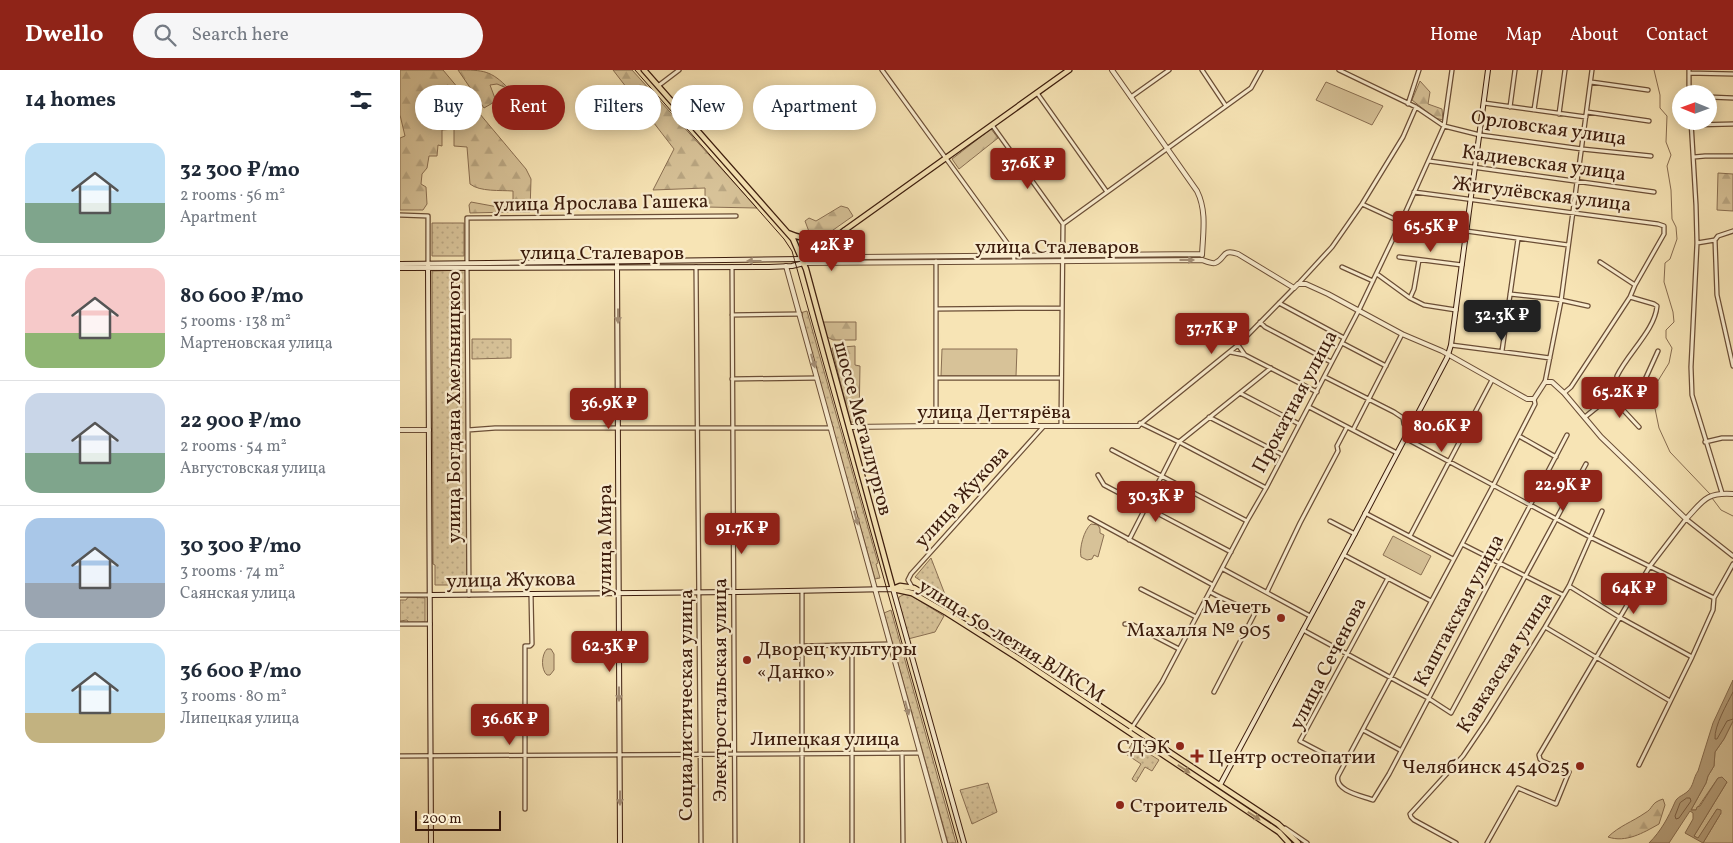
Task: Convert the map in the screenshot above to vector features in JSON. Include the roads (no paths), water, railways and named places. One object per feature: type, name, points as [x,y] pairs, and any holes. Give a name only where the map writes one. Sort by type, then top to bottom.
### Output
[{"type":"main road","name":"шоссе Металлургов","points":[[644,70],[657,85]]},
{"type":"main road","points":[[804,262],[844,231],[1069,70]]},
{"type":"main road","points":[[1112,70],[1168,147],[1202,200],[1204,211],[1202,260]]},
{"type":"main road","points":[[1216,791],[1344,555],[1447,356],[1451,344],[1456,310],[1488,70]]},
{"type":"main road","name":"шоссе Металлургов","points":[[661,89],[787,232],[796,244],[804,262],[892,589],[964,843]]},
{"type":"main road","points":[[787,232],[799,237],[824,239],[844,231]]},
{"type":"main road","points":[[844,231],[854,253],[860,257],[858,262]]},
{"type":"main road","name":"улица Сталеваров","points":[[860,257],[1063,261],[1202,260],[1215,263],[1226,252],[1231,252],[1238,254],[1294,288]]},
{"type":"main road","name":"улица Сталеваров","points":[[1014,259],[1063,256],[1202,254]]},
{"type":"main road","points":[[1119,255],[1119,260]]},
{"type":"main road","name":"улица Сталеваров","points":[[400,264],[428,266],[617,265],[731,261],[858,262],[936,259]]},
{"type":"main road","points":[[731,261],[732,267]]},
{"type":"main road","name":"шоссе Металлургов","points":[[786,261],[945,843]]},
{"type":"main road","name":"улица Сталеваров","points":[[617,265],[732,267],[786,266],[804,262]]},
{"type":"main road","name":"улица Мира","points":[[617,265],[620,843]]},
{"type":"main road","name":"улица Сталеваров","points":[[400,268],[428,266]]},
{"type":"main road","name":"улица Богдана Хмельницкого","points":[[428,266],[431,843]]},
{"type":"main road","points":[[1294,288],[1298,284],[1306,284],[1402,334],[1442,351],[1447,356],[1527,399],[1534,399],[1545,382],[1552,382],[1564,393],[1601,437],[1686,519],[1708,497],[1722,493],[1733,494]]},
{"type":"main road","name":"улица Дегтярёва","points":[[849,428],[1139,424]]},
{"type":"main road","points":[[400,430],[429,430]]},
{"type":"main road","name":"улица 50-летия ВЛКСМ","points":[[892,589],[900,586],[914,588],[979,626],[1284,828],[1298,843]]},
{"type":"main road","name":"улица 50-летия ВЛКСМ","points":[[892,589],[912,593],[947,613],[1279,832],[1289,843]]},
{"type":"main road","name":"улица Жукова","points":[[430,595],[700,593],[892,589]]},
{"type":"street","points":[[659,85],[679,70]]},
{"type":"street","points":[[882,70],[1013,251],[1014,259]]},
{"type":"street","points":[[1131,96],[1169,70]]},
{"type":"street","points":[[1202,70],[1226,106]]},
{"type":"street","points":[[1063,224],[1251,88],[1261,70]]},
{"type":"street","points":[[1340,70],[1416,107],[1444,126]]},
{"type":"street","points":[[1408,104],[1419,70]]},
{"type":"street","name":"Прокатная улица","points":[[1129,732],[1162,682],[1359,310],[1444,126],[1452,70]]},
{"type":"street","points":[[1510,107],[1515,70]]},
{"type":"street","points":[[1534,110],[1540,70]]},
{"type":"street","points":[[1559,114],[1565,70]]},
{"type":"street","points":[[1545,382],[1561,301],[1592,70]]},
{"type":"street","points":[[1689,85],[1689,72],[1733,74]]},
{"type":"street","points":[[1591,82],[1648,90]]},
{"type":"street","points":[[1037,93],[1107,192]]},
{"type":"street","points":[[1718,97],[1733,98]]},
{"type":"street","points":[[1484,103],[1586,117]]},
{"type":"street","points":[[1298,284],[1332,247],[1362,204],[1403,137],[1416,107]]},
{"type":"street","points":[[1587,112],[1649,121]]},
{"type":"street","points":[[1718,124],[1733,124]]},
{"type":"street","points":[[992,125],[1063,224],[1060,426]]},
{"type":"street","name":"Орловская улица","points":[[1444,126],[1480,135],[1651,156]]},
{"type":"street","points":[[1692,130],[1697,243],[1691,376],[1692,395],[1722,493]]},
{"type":"street","points":[[1694,157],[1733,156]]},
{"type":"street","name":"Кадиевская улица","points":[[1429,161],[1654,192]]},
{"type":"street","name":"Жигулёвская улица","points":[[1414,192],[1664,226],[1664,234],[1635,285]]},
{"type":"street","points":[[1362,204],[1401,222],[1568,245]]},
{"type":"street","name":"улица Богдана Хмельницкого","points":[[400,216],[428,216],[428,266]]},
{"type":"street","name":"улица Ярослава Гашека","points":[[467,218],[736,216]]},
{"type":"street","name":"улица Богдана Хмельницкого","points":[[467,218],[469,595]]},
{"type":"street","points":[[1697,243],[1715,240],[1718,236],[1733,232]]},
{"type":"street","points":[[1502,351],[1518,239]]},
{"type":"street","points":[[1715,240],[1718,295],[1733,366]]},
{"type":"street","points":[[1398,257],[1462,265]]},
{"type":"street","points":[[936,259],[936,426]]},
{"type":"street","points":[[1410,298],[1414,289],[1420,260]]},
{"type":"street","points":[[1564,393],[1571,387],[1630,297],[1635,285],[1600,262]]},
{"type":"street","name":"Социалистическая улица","points":[[696,267],[701,843]]},
{"type":"street","name":"Электростальская улица","points":[[732,267],[735,843]]},
{"type":"street","points":[[1342,267],[1373,281]]},
{"type":"street","points":[[1376,274],[1410,298],[1424,305],[1456,310]]},
{"type":"street","points":[[1266,488],[1179,442],[1139,424],[1238,345],[1294,288]]},
{"type":"street","points":[[1510,294],[1588,306]]},
{"type":"street","points":[[1585,417],[1606,400],[1615,388],[1616,378],[1637,344],[1650,328],[1657,311],[1657,306],[1654,304],[1630,297]]},
{"type":"street","points":[[1279,304],[1344,338]]},
{"type":"street","points":[[936,309],[1062,308]]},
{"type":"street","points":[[732,315],[800,314]]},
{"type":"street","points":[[1260,322],[1265,327],[1332,363]]},
{"type":"street","points":[[1353,430],[1402,334]]},
{"type":"street","points":[[1342,343],[1386,366]]},
{"type":"street","points":[[1451,344],[1550,358]]},
{"type":"street","points":[[1238,345],[1245,354]]},
{"type":"street","points":[[1606,400],[1613,399],[1625,390],[1638,390],[1643,384],[1658,351]]},
{"type":"street","points":[[1230,352],[1245,354],[1317,392]]},
{"type":"street","points":[[1130,540],[1179,442],[1271,368]]},
{"type":"street","points":[[1324,376],[1394,412],[1403,418],[1404,424],[1410,428]]},
{"type":"street","points":[[732,379],[818,378]]},
{"type":"street","points":[[936,378],[1061,378]]},
{"type":"street","points":[[1410,536],[1492,380]]},
{"type":"street","points":[[1615,388],[1622,393]]},
{"type":"street","points":[[1240,392],[1299,424]]},
{"type":"street","points":[[1344,764],[1493,486],[1535,404],[1534,399]]},
{"type":"street","points":[[1613,399],[1639,427]]},
{"type":"street","points":[[1309,406],[1397,453]]},
{"type":"street","points":[[1209,417],[1283,455]]},
{"type":"street","name":"улица Жукова","points":[[914,588],[908,583],[908,577],[1044,426]]},
{"type":"street","points":[[1267,592],[1300,523],[1338,451],[1337,446],[1346,427]]},
{"type":"street","points":[[468,430],[831,428]]},
{"type":"street","name":"Каштакская улица","points":[[1344,764],[1336,781],[1338,784],[1351,793],[1373,800],[1567,435]]},
{"type":"street","points":[[1519,436],[1556,457]]},
{"type":"street","points":[[1405,438],[1590,537],[1714,598]]},
{"type":"street","points":[[1705,442],[1722,438],[1733,438]]},
{"type":"street","points":[[1112,450],[1247,521]]},
{"type":"street","points":[[1303,630],[1428,698],[1451,713],[1555,518],[1586,464]]},
{"type":"street","points":[[1098,475],[1104,485],[1231,552]]},
{"type":"street","name":"Кавказская улица","points":[[1456,843],[1414,820],[1410,814],[1463,756],[1545,627],[1569,586],[1602,511]]},
{"type":"street","points":[[1365,513],[1453,559]]},
{"type":"street","points":[[1090,518],[1213,586]]},
{"type":"street","points":[[1487,843],[1518,788],[1556,804],[1569,772],[1540,760],[1539,755],[1650,566],[1686,519],[1733,556]]},
{"type":"street","points":[[1330,521],[1355,534]]},
{"type":"street","points":[[1462,544],[1563,595]]},
{"type":"street","points":[[1344,555],[1431,601]]},
{"type":"street","points":[[1639,765],[1692,657],[1713,610],[1714,598],[1733,564]]},
{"type":"street","points":[[1223,569],[1310,616]]},
{"type":"street","name":"улица Сеченова","points":[[1344,764],[1300,742],[1388,578]]},
{"type":"street","points":[[1569,586],[1619,617],[1692,657]]},
{"type":"street","points":[[1141,589],[1196,617]]},
{"type":"street","points":[[802,591],[802,843]]},
{"type":"street","points":[[1210,592],[1255,613],[1214,692]]},
{"type":"street","points":[[524,809],[525,646],[532,644],[532,594]]},
{"type":"street","name":"улица Жукова","points":[[400,595],[430,595]]},
{"type":"street","points":[[400,624],[430,624]]},
{"type":"street","points":[[1124,624],[1131,624],[1179,649]]},
{"type":"street","points":[[1545,627],[1670,701]]},
{"type":"street","points":[[802,646],[890,644]]},
{"type":"street","points":[[852,645],[852,843]]},
{"type":"street","points":[[1363,730],[1400,750]]},
{"type":"street","name":"Липецкая улица","points":[[400,756],[735,753],[920,754]]},
{"type":"street","points":[[902,753],[903,843]]},
{"type":"street","points":[[1284,828],[1307,843]]},
{"type":"water","points":[[1733,680],[1733,721],[1715,752],[1714,766],[1691,810],[1696,810],[1700,806],[1718,778],[1722,777],[1727,782],[1694,836],[1698,838],[1717,809],[1721,810],[1721,813],[1703,843],[1685,833],[1693,819],[1693,813],[1690,811],[1669,843],[1649,843],[1664,824],[1676,800],[1691,787],[1713,723]]},
{"type":"waterway","points":[[1654,70],[1660,95],[1660,108],[1667,116],[1666,142],[1671,155],[1667,166],[1671,190],[1672,219],[1676,227],[1677,239],[1670,259],[1665,263],[1664,282],[1673,312],[1674,322],[1666,330],[1666,338],[1672,348],[1669,363],[1656,384],[1653,399],[1659,428],[1670,452],[1710,494]]},
{"type":"waterway","points":[[1712,498],[1721,510],[1733,516]]},
{"type":"tram line","points":[[635,70],[784,239],[792,251],[958,843]]},
{"type":"place","name":"Мечеть Махалля № 905","points":[[1281,618]]},
{"type":"place","name":"Дворец культуры «Данко»","points":[[747,660]]},
{"type":"place","name":"СДЭК","points":[[1180,746]]},
{"type":"place","name":"Центр остеопатии","points":[[1197,756]]},
{"type":"place","name":"Челябинск 454025","points":[[1580,766]]},
{"type":"place","name":"Cтроитель","points":[[1120,805]]}]
